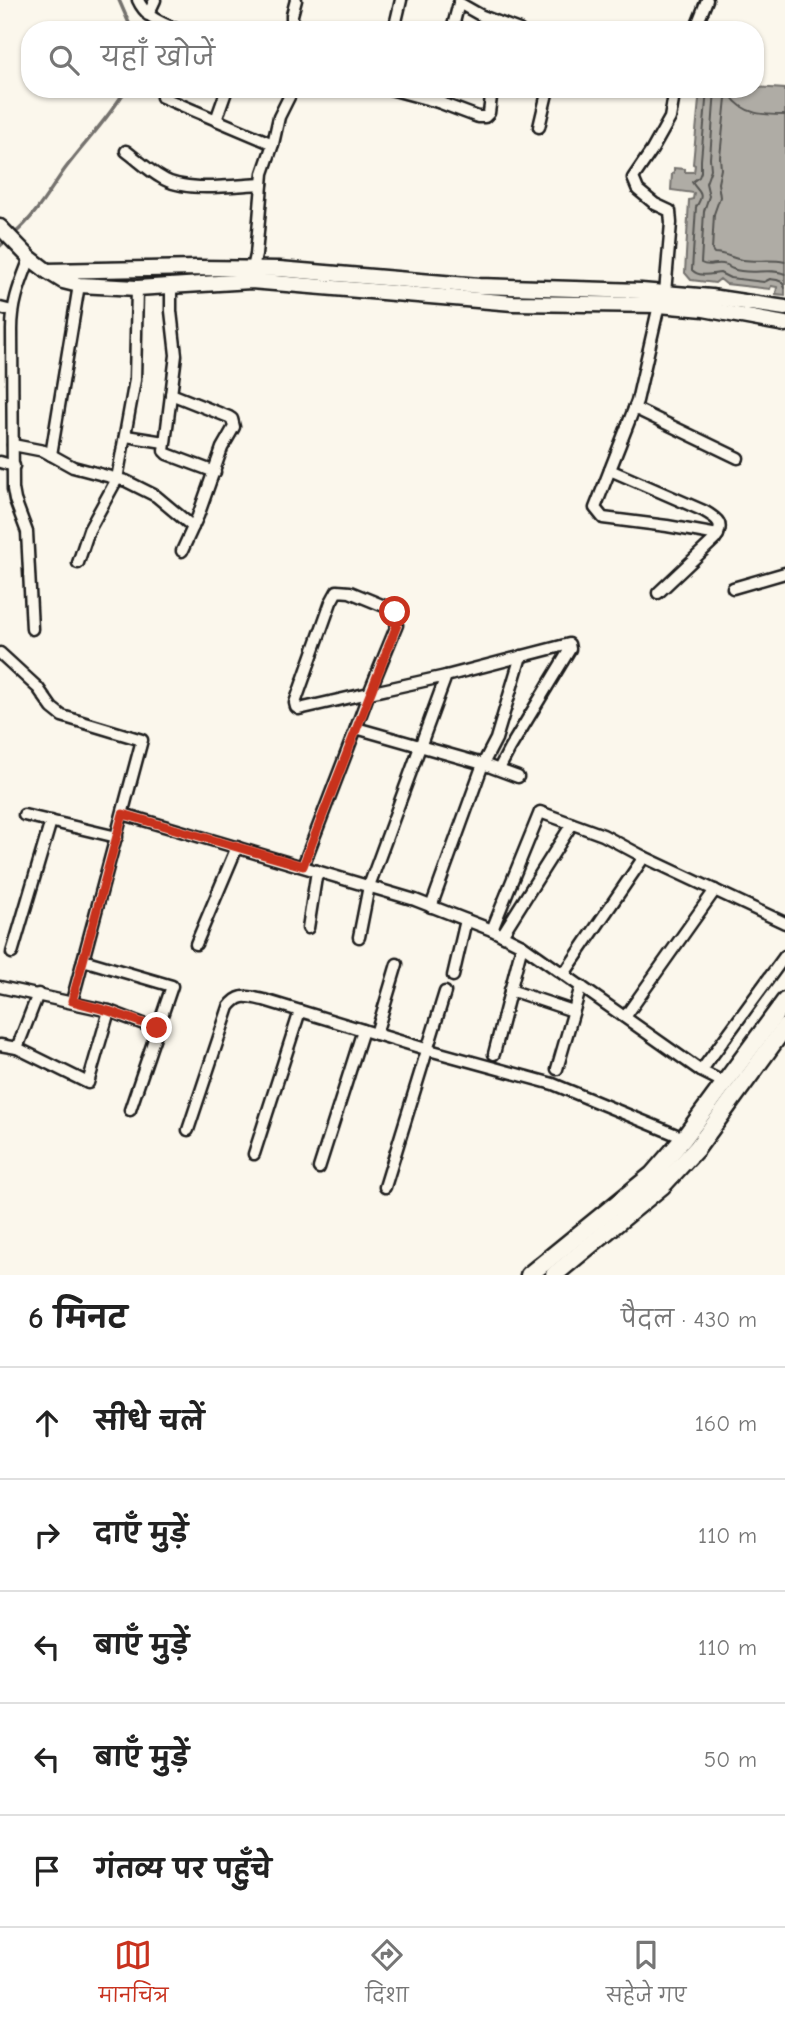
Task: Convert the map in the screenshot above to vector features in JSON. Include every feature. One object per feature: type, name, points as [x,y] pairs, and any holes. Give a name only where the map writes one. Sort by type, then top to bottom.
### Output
[{"type":"main road","points":[[529,1275],[652,1175],[684,1138],[785,1001]]},
{"type":"main road","points":[[554,1275],[662,1186],[696,1147],[785,1027]]},
{"type":"street","points":[[138,0],[142,9],[157,21]]},
{"type":"street","points":[[148,15],[155,0]]},
{"type":"street","points":[[292,21],[296,0]]},
{"type":"street","points":[[396,21],[401,0]]},
{"type":"street","points":[[694,0],[706,2],[699,21]]},
{"type":"street","points":[[454,21],[459,3],[492,21]]},
{"type":"street","points":[[164,98],[273,144]]},
{"type":"street","points":[[215,120],[224,98]]},
{"type":"street","points":[[253,268],[263,173],[279,117],[288,98]]},
{"type":"street","points":[[423,98],[478,117],[485,117],[489,113],[491,98]]},
{"type":"street","points":[[438,102],[439,98]]},
{"type":"street","points":[[539,127],[546,98]]},
{"type":"street","points":[[673,98],[670,118],[633,178],[638,190],[655,204],[670,211],[662,299],[634,408],[595,508],[603,518],[718,536]]},
{"type":"street","points":[[126,151],[163,180],[179,184],[262,184]]},
{"type":"street","points":[[2,229],[47,271],[63,281],[79,285],[137,288],[251,281],[513,303],[711,296],[785,308]]},
{"type":"street","points":[[30,258],[12,311],[13,489],[27,532],[32,629]]},
{"type":"street","points":[[47,271],[279,269],[662,299],[785,324]]},
{"type":"street","points":[[51,455],[79,285]]},
{"type":"street","points":[[171,285],[176,355],[164,451],[215,472]]},
{"type":"street","points":[[78,563],[89,530],[117,478],[135,380],[137,288]]},
{"type":"street","points":[[0,308],[12,311]]},
{"type":"street","points":[[171,394],[232,419],[234,427],[222,449],[182,551]]},
{"type":"street","points":[[634,408],[738,458]]},
{"type":"street","points":[[126,436],[164,442]]},
{"type":"street","points":[[13,445],[44,451],[73,467],[117,478],[156,496],[193,527]]},
{"type":"street","points":[[0,462],[14,466]]},
{"type":"street","points":[[610,470],[704,511],[719,524],[718,536],[658,593]]},
{"type":"street","points":[[733,588],[785,573]]},
{"type":"street","points":[[303,866],[369,693],[397,625],[395,612],[389,608],[350,592],[337,591],[317,640],[295,703],[296,707],[303,709],[369,693],[446,676],[569,644],[570,649],[499,769]]},
{"type":"street","points":[[0,653],[38,688],[52,708],[62,716],[142,740],[72,1001]]},
{"type":"street","points":[[431,907],[483,764],[496,739],[521,656]]},
{"type":"street","points":[[359,937],[369,886],[446,676]]},
{"type":"street","points":[[356,728],[483,764],[518,777]]},
{"type":"street","points":[[497,932],[540,813],[603,835],[785,923]]},
{"type":"street","points":[[123,814],[369,886],[497,932],[522,945],[701,1071],[725,1083]]},
{"type":"street","points":[[24,815],[117,837]]},
{"type":"street","points":[[12,953],[51,821]]},
{"type":"street","points":[[497,932],[572,824]]},
{"type":"street","points":[[196,944],[237,847]]},
{"type":"street","points":[[564,974],[644,857]]},
{"type":"street","points":[[308,928],[317,871]]},
{"type":"street","points":[[625,1017],[715,890]]},
{"type":"street","points":[[453,975],[466,920]]},
{"type":"street","points":[[494,1054],[522,945]]},
{"type":"street","points":[[701,1071],[785,956]]},
{"type":"street","points":[[83,960],[172,986],[131,1110]]},
{"type":"street","points":[[376,1034],[397,964]]},
{"type":"street","points":[[557,1069],[580,985]]},
{"type":"street","points":[[0,987],[72,1001],[157,1028]]},
{"type":"street","points":[[510,990],[573,1011]]},
{"type":"street","points":[[385,1187],[445,992]]},
{"type":"street","points":[[17,1048],[38,994]]},
{"type":"street","points":[[188,1130],[229,1007],[240,996],[553,1084],[684,1138]]},
{"type":"street","points":[[0,1045],[17,1048],[88,1083],[109,1011]]},
{"type":"street","points":[[254,1154],[300,1011]]},
{"type":"street","points":[[319,1168],[363,1030]]},
{"type":"water","points":[[764,88],[785,89],[785,295],[776,294],[777,287],[771,286],[770,289],[726,284],[720,279],[715,283],[691,280],[685,273],[689,200],[693,199],[694,193],[671,190],[672,174],[674,168],[694,172],[699,98],[764,98]]},
{"type":"waterway","points":[[119,0],[128,21]]},
{"type":"waterway","points":[[14,234],[36,211],[120,98]]},
{"type":"waterway","points":[[0,246],[8,239]]},
{"type":"route","points":[[157,1028],[72,1001],[123,814],[303,866],[397,625],[395,612]]}]
